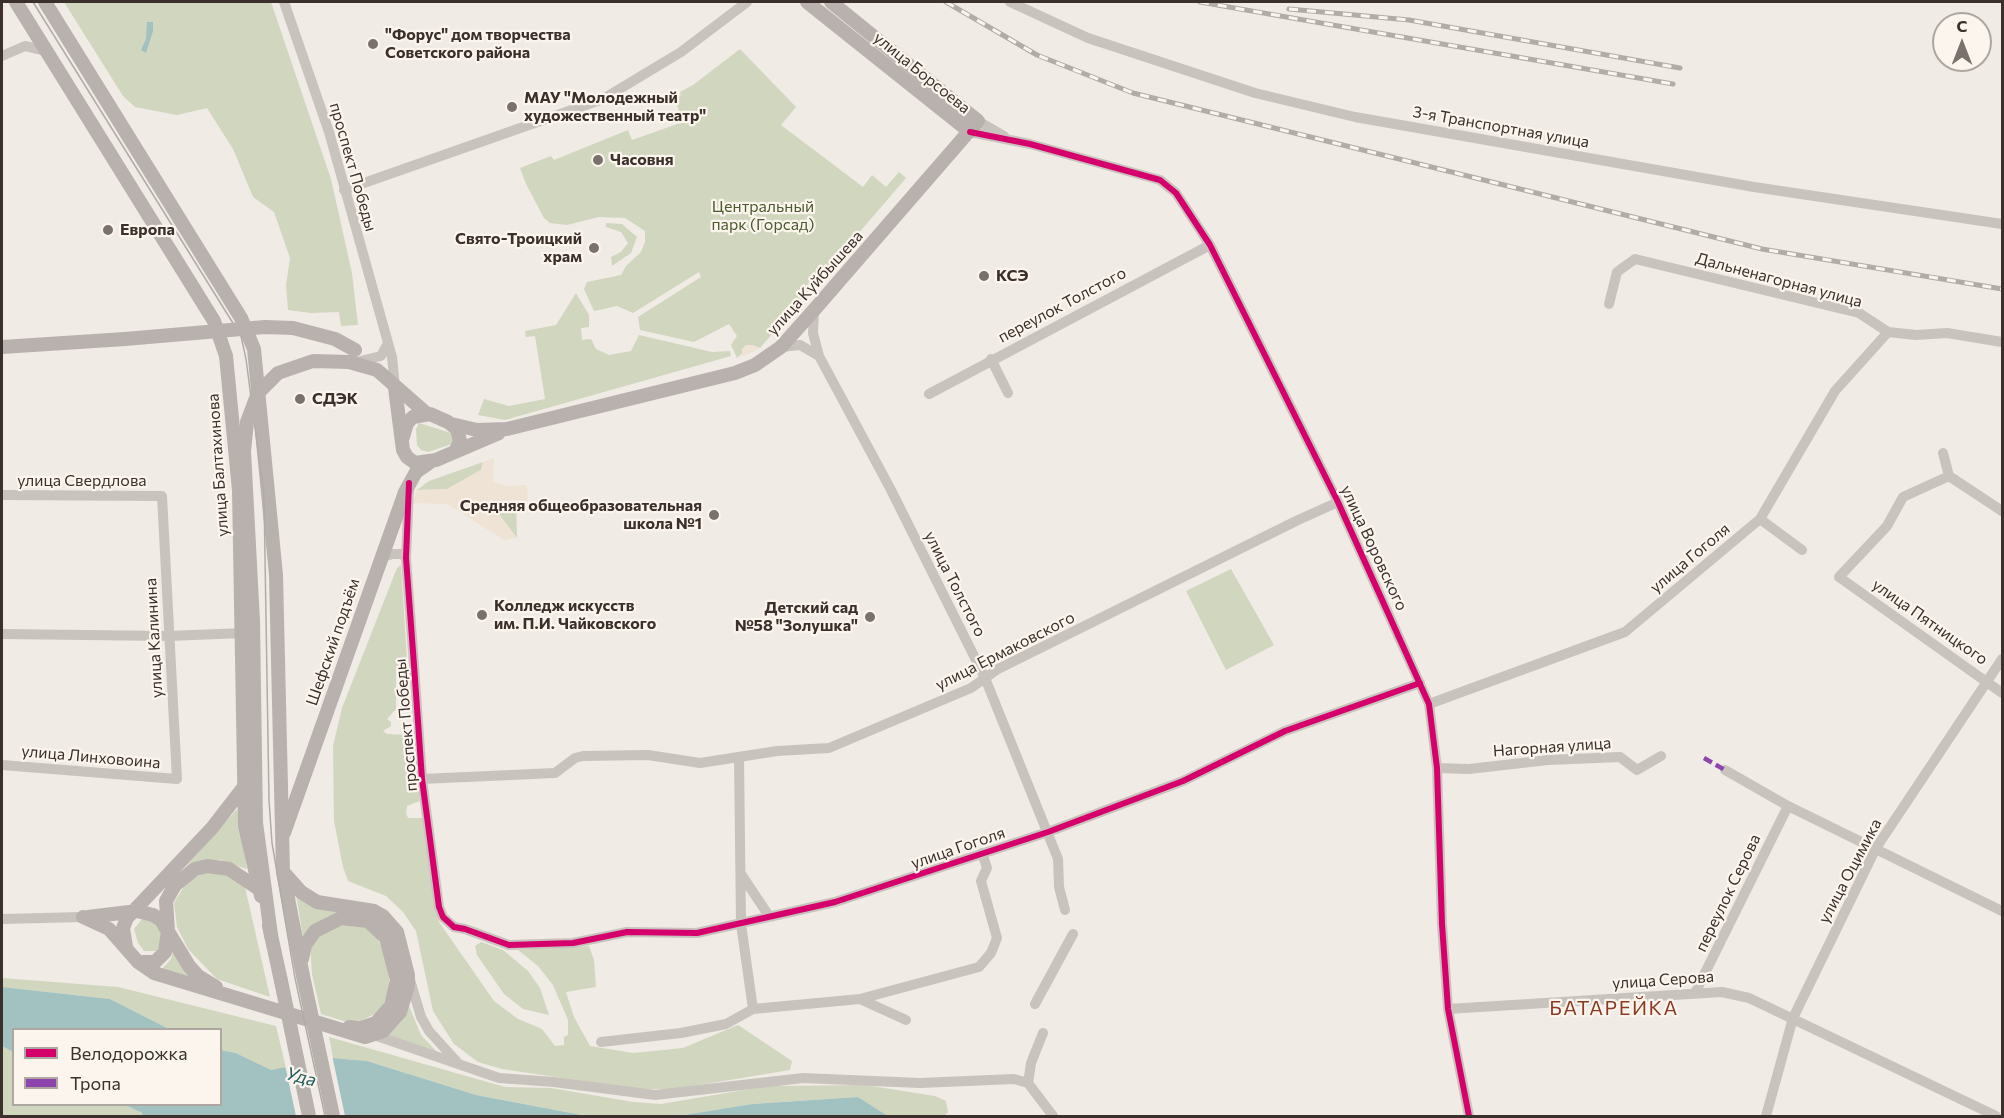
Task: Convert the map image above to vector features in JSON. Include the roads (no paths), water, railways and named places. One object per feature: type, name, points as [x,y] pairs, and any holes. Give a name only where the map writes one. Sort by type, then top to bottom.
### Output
[{"type":"main road","name":"улица Балтахинова","points":[[16,2],[211,315],[226,356],[239,490],[244,633],[243,788],[245,826],[271,935],[309,1116]]},
{"type":"main road","points":[[45,2],[241,318],[254,349],[276,575],[283,872],[333,1116]]},
{"type":"main road","name":"улица Борсоева","points":[[807,2],[970,132],[978,121],[831,2]]},
{"type":"main road","points":[[77,97],[97,84]]},
{"type":"main road","name":"улица Куйбышева","points":[[429,463],[507,429],[735,373],[755,365],[781,347],[970,132]]},
{"type":"main road","name":"улица Куйбышева","points":[[2,347],[265,327],[293,328],[334,339],[365,359],[395,388],[426,413],[451,424],[477,430],[507,429]]},
{"type":"main road","points":[[271,935],[256,823],[254,621],[244,451],[247,422],[253,401],[265,385],[278,374],[313,361],[365,359]]},
{"type":"main road","points":[[395,388],[403,450],[407,457],[415,463],[429,463]]},
{"type":"main road","points":[[403,437],[410,420],[426,413]]},
{"type":"main road","points":[[451,424],[460,436],[456,450]]},
{"type":"main road","name":"Шефский подъём","points":[[281,841],[380,558],[409,483],[417,472],[429,463]]},
{"type":"main road","points":[[126,947],[123,928],[131,913],[212,828],[243,788]]},
{"type":"main road","points":[[138,962],[149,963],[159,959],[165,952],[168,931],[165,909],[169,893],[180,879],[195,869],[207,866],[229,869],[259,889]]},
{"type":"main road","points":[[83,918],[108,929],[138,962],[154,973],[364,1034],[390,1025],[400,1012],[406,995],[408,975],[397,932],[383,916],[366,908],[317,902],[301,892],[283,872]]},
{"type":"main road","points":[[83,918],[142,912],[153,915],[161,920],[189,966],[211,985],[364,1034]]},
{"type":"main road","points":[[303,976],[302,954],[305,945],[322,925],[350,917],[368,921],[381,932],[389,945],[396,970],[394,997],[386,1013],[364,1034]]},
{"type":"street","name":"проспект Победы","points":[[284,2],[329,132],[388,342],[395,388]]},
{"type":"street","points":[[344,190],[488,142],[603,99],[634,83],[681,52],[747,2]]},
{"type":"street","name":"3-я Транспортная улица","points":[[1010,2],[1088,38],[1255,93],[1355,117],[1754,187],[2002,224]]},
{"type":"street","points":[[2,56],[25,46],[47,51]]},
{"type":"street","points":[[978,121],[1012,141]]},
{"type":"street","points":[[970,132],[1012,141]]},
{"type":"street","name":"улица Воровского","points":[[1012,141],[1160,180],[1176,193],[1210,245],[1338,502],[1429,704],[1437,768],[1442,924],[1449,1009],[1469,1116]]},
{"type":"street","name":"переулок Толстого","points":[[929,394],[991,359],[1210,245]]},
{"type":"street","name":"Дальненагорная улица","points":[[1609,304],[1617,272],[1635,259],[1859,313],[1888,332],[1916,335],[1947,333],[2002,342]]},
{"type":"street","name":"улица Толстого","points":[[814,310],[813,333],[819,356],[890,488],[985,678],[1058,859],[1059,887],[1065,910]]},
{"type":"street","name":"улица Гоголя","points":[[1429,704],[1625,632],[1760,519],[1835,391],[1888,332]]},
{"type":"street","points":[[365,359],[385,351],[388,342]]},
{"type":"street","points":[[781,347],[800,345],[819,356]]},
{"type":"street","points":[[991,359],[1008,393]]},
{"type":"street","points":[[1943,453],[1949,476],[2002,511]]},
{"type":"street","name":"улица Пятницкого","points":[[1949,476],[1904,497],[1887,526],[1839,577],[1987,680],[2002,693]]},
{"type":"street","name":"проспект Победы","points":[[409,483],[406,558],[422,779],[431,858],[443,917],[454,927],[484,935]]},
{"type":"street","name":"улица Свердлова","points":[[2,495],[162,496]]},
{"type":"street","name":"улица Калинина","points":[[162,496],[177,779]]},
{"type":"street","name":"улица Ермаковского","points":[[422,779],[555,773],[575,758],[583,756],[648,755],[700,764],[739,757],[829,748],[971,688],[985,678],[1160,588],[1338,502]]},
{"type":"street","points":[[1760,519],[1802,550]]},
{"type":"street","points":[[380,558],[392,554],[402,554],[406,558]]},
{"type":"street","points":[[2,634],[168,636],[244,633]]},
{"type":"street","name":"улица Оцимика","points":[[1766,1116],[1793,1018],[1876,848],[2002,659]]},
{"type":"street","name":"улица Гоголя","points":[[484,935],[509,945],[536,946],[573,943],[627,932],[697,933],[835,902],[1048,832],[1183,781],[1286,731],[1420,683]]},
{"type":"street","name":"Нагорная улица","points":[[1437,768],[1469,769],[1548,760],[1620,757],[1637,770],[1661,756]]},
{"type":"street","points":[[739,757],[741,924],[753,1009]]},
{"type":"street","name":"улица Линховоина","points":[[2,765],[177,779]]},
{"type":"street","points":[[1725,770],[1788,806],[2002,911]]},
{"type":"street","name":"переулок Серова","points":[[1695,993],[1788,806]]},
{"type":"street","points":[[601,1042],[681,1033],[726,1024],[753,1009],[860,999],[979,967],[991,953],[997,938],[981,881],[987,868],[982,853]]},
{"type":"street","points":[[740,872],[769,916]]},
{"type":"street","points":[[2,919],[83,918]]},
{"type":"street","points":[[1035,1004],[1072,934]]},
{"type":"street","points":[[408,975],[421,1017],[429,1031],[461,1065]]},
{"type":"street","name":"улица Серова","points":[[1449,1009],[1722,992],[1749,998],[1996,1116]]},
{"type":"street","points":[[860,999],[906,1020]]},
{"type":"street","points":[[1028,1083],[1031,1063],[1043,1033]]},
{"type":"street","points":[[364,1034],[499,1078],[554,1082],[655,1095],[803,1078],[920,1083],[1014,1079],[1028,1083],[1053,1116]]},
{"type":"water","points":[[147,22],[153,22],[153,31],[146,53],[141,50],[146,39]]},
{"type":"water","points":[[2,987],[110,999],[167,1028],[12,1028],[12,1051],[2,1046]]},
{"type":"water","name":"Уда","points":[[222,1050],[236,1053],[271,1070],[333,1058],[367,1061],[476,1095],[587,1116],[142,1116],[142,1113],[127,1106],[222,1106]]},
{"type":"water","points":[[858,1097],[888,1116],[678,1116],[752,1104]]},
{"type":"tram line","points":[[33,2],[241,336],[264,496],[269,800],[272,843],[295,978],[325,1116]]},
{"type":"railway","points":[[946,2],[1037,55],[1133,93],[1762,249],[2002,289]]},
{"type":"railway","points":[[1200,2],[1673,84]]},
{"type":"railway","points":[[1289,9],[1409,20],[1680,68]]},
{"type":"place","name":"\"Форус\" дом творчества Советского района","points":[[373,44]]},
{"type":"place","name":"МАУ \"Молодежный художественный театр\"","points":[[512,107]]},
{"type":"place","name":"Часовня","points":[[598,160]]},
{"type":"place","name":"Европа","points":[[108,230]]},
{"type":"place","name":"Свято-Троицкий храм","points":[[594,248]]},
{"type":"place","name":"КСЭ","points":[[984,276]]},
{"type":"place","name":"СДЭК","points":[[300,399]]},
{"type":"place","name":"Средняя общеобразовательная школа №1","points":[[714,515]]},
{"type":"place","name":"Колледж искусств им. П.И. Чайковского","points":[[482,615]]},
{"type":"place","name":"Детский сад №58 \"Золушка\"","points":[[870,617]]},
{"type":"district","name":"БАТАРЕЙКА","points":[[1614,1008]]},
{"type":"park label","name":"Центральный парк (Горсад)","points":[[763,216]]}]
